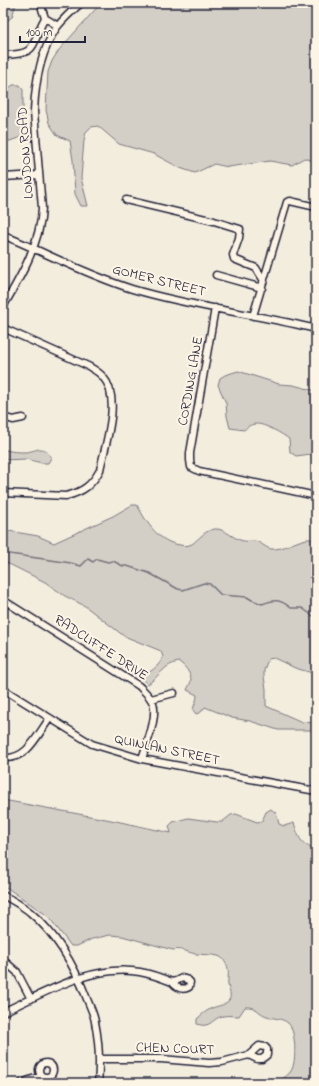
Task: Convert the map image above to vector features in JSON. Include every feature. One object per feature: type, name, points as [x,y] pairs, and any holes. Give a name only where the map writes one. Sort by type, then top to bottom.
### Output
[{"type":"street","points":[[43,3],[42,10],[45,18],[58,26]]},
{"type":"street","name":"LONDON ROAD","points":[[3,307],[34,248],[42,221],[34,121],[34,97],[44,52],[58,26],[81,3]]},
{"type":"street","points":[[3,55],[21,54],[27,52],[35,44],[40,26],[45,18]]},
{"type":"street","points":[[3,177],[38,175]]},
{"type":"street","points":[[126,200],[214,221],[240,229],[239,238],[233,255],[234,259],[256,268],[263,285]]},
{"type":"street","points":[[253,316],[287,202],[290,201],[316,207]]},
{"type":"street","name":"GOMER STREET","points":[[3,235],[104,280],[153,294],[316,328]]},
{"type":"street","points":[[216,275],[263,285]]},
{"type":"street","name":"CORDING LANE","points":[[216,308],[190,457],[191,467],[199,471],[316,496]]},
{"type":"street","points":[[3,328],[88,366],[98,372],[108,383],[113,404],[100,470],[96,479],[86,489],[66,496],[3,493]]},
{"type":"street","points":[[3,417],[14,420],[24,418]]},
{"type":"street","name":"RADCLIFFE DRIVE","points":[[3,600],[139,686],[151,699],[154,705],[153,717],[142,759]]},
{"type":"street","name":"QUINLAN STREET","points":[[3,689],[92,744],[142,759],[316,791]]},
{"type":"street","points":[[151,699],[174,693]]},
{"type":"street","points":[[3,758],[14,757],[28,750],[50,718]]},
{"type":"street","points":[[3,895],[22,906],[41,922],[59,943],[79,978],[95,1021],[100,1059],[98,1083]]},
{"type":"street","points":[[3,960],[17,972],[31,999]]},
{"type":"street","points":[[3,1012],[79,978],[106,971],[122,970],[139,972],[172,982]]},
{"type":"street","name":"CHEN COURT","points":[[100,1059],[161,1059],[209,1063],[222,1062],[249,1055]]},
{"type":"street","points":[[21,1083],[41,1076]]},
{"type":"shaded area","points":[[3,3],[16,3],[12,17],[3,24]]},
{"type":"shaded area","points":[[101,3],[316,3],[316,162],[304,158],[292,165],[270,161],[228,167],[214,164],[195,173],[180,168],[154,154],[119,144],[98,126],[91,127],[86,132],[84,140],[81,178],[88,206],[81,206],[75,194],[73,160],[70,141],[57,135],[49,123],[46,110],[48,72],[52,61],[59,50]]},
{"type":"shaded area","points":[[13,85],[20,85],[23,90],[23,133],[26,135],[10,141],[3,141],[3,93]]},
{"type":"shaded area","points":[[238,371],[279,384],[293,385],[316,391],[316,456],[311,454],[296,456],[290,452],[289,439],[263,425],[252,425],[244,430],[230,428],[226,403],[218,385],[220,378]]},
{"type":"shaded area","points":[[3,449],[23,452],[43,449],[51,458],[48,463],[26,459],[3,460]]},
{"type":"shaded area","points":[[132,505],[137,505],[149,525],[159,536],[172,543],[182,545],[192,544],[205,533],[215,529],[228,533],[242,541],[255,541],[271,549],[280,548],[307,539],[316,540],[316,674],[295,668],[274,658],[268,659],[264,670],[264,677],[266,706],[302,722],[316,723],[316,730],[278,730],[250,721],[232,718],[205,707],[201,712],[196,714],[193,710],[197,695],[187,690],[191,682],[191,677],[181,663],[179,662],[169,665],[148,684],[144,681],[145,675],[160,662],[163,657],[161,651],[124,636],[85,606],[65,596],[45,582],[3,561],[3,530],[38,536],[54,543],[113,516]]},
{"type":"shaded area","points":[[3,800],[171,833],[169,826],[173,822],[188,818],[222,822],[231,815],[236,814],[257,822],[262,821],[266,812],[271,809],[276,813],[279,824],[284,826],[294,823],[297,833],[303,843],[316,850],[316,1018],[314,1032],[316,1033],[316,1083],[273,1083],[283,1078],[291,1071],[293,1067],[295,1046],[293,1032],[286,1021],[264,1015],[253,1008],[245,1007],[239,1016],[223,1016],[205,1025],[197,1024],[197,1019],[203,1014],[212,1008],[225,1004],[230,998],[228,968],[224,960],[218,956],[173,950],[122,936],[110,935],[92,939],[77,946],[71,946],[48,916],[3,885]]},
{"type":"waterway","points":[[3,553],[71,563],[81,566],[88,559],[93,562],[97,559],[108,562],[113,561],[123,566],[149,573],[178,589],[183,590],[204,583],[210,584],[221,595],[247,597],[262,604],[270,601],[280,601],[291,608],[302,608],[313,616],[316,615]]}]
